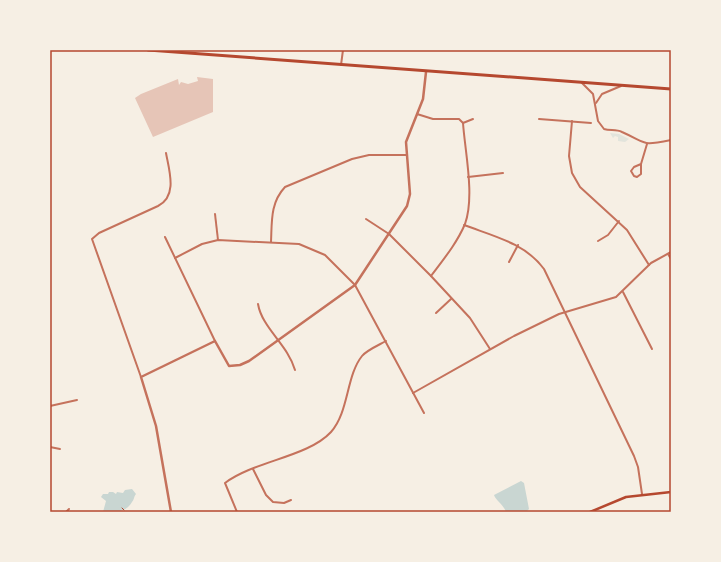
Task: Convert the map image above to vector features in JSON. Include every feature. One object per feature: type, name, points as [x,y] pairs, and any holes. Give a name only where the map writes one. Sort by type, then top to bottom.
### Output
[{"type":"main road","points":[[148,50],[426,72],[671,89]]},
{"type":"main road","points":[[590,512],[626,497],[642,494],[671,492]]},
{"type":"street","points":[[341,65],[343,50]]},
{"type":"street","points":[[165,238],[229,366],[240,365],[249,361],[355,284],[407,206],[410,194],[406,142],[425,93],[426,72]]},
{"type":"street","points":[[581,82],[592,94],[596,104],[597,117],[604,128],[621,132],[639,142],[647,144],[671,140]]},
{"type":"street","points":[[596,104],[602,94],[622,85]]},
{"type":"street","points":[[417,114],[433,119],[459,119],[463,122],[473,119]]},
{"type":"street","points":[[539,119],[591,123]]},
{"type":"street","points":[[572,121],[569,156],[572,173],[580,188],[628,230],[649,265]]},
{"type":"street","points":[[431,276],[464,225],[469,205],[463,122]]},
{"type":"street","points":[[641,164],[632,169],[631,172],[634,176],[638,177],[641,174],[641,164],[647,144]]},
{"type":"street","points":[[166,152],[171,186],[167,199],[158,206],[99,233],[92,239],[141,377],[156,425],[171,512]]},
{"type":"street","points":[[271,242],[274,204],[285,187],[352,159],[369,154],[406,155]]},
{"type":"street","points":[[468,177],[503,173]]},
{"type":"street","points":[[215,214],[218,240]]},
{"type":"street","points":[[366,219],[389,234],[431,276],[470,318],[490,349]]},
{"type":"street","points":[[598,241],[608,235],[619,221]]},
{"type":"street","points":[[464,225],[518,245],[530,253],[542,267],[634,456],[638,467],[642,494]]},
{"type":"street","points":[[175,258],[202,244],[218,240],[299,244],[322,253],[335,262],[355,284],[424,413]]},
{"type":"street","points":[[509,262],[518,245]]},
{"type":"street","points":[[413,393],[521,332],[565,312],[609,300],[623,292],[649,265],[670,253],[671,259]]},
{"type":"street","points":[[623,292],[652,349]]},
{"type":"street","points":[[436,313],[451,299]]},
{"type":"street","points":[[258,304],[260,313],[292,358],[295,370]]},
{"type":"street","points":[[141,377],[216,341]]},
{"type":"street","points":[[237,512],[225,483],[270,461],[281,460],[328,435],[336,424],[356,367],[363,355],[386,341]]},
{"type":"street","points":[[50,406],[78,400]]},
{"type":"street","points":[[50,447],[60,449]]},
{"type":"street","points":[[253,469],[266,495],[272,502],[284,503],[291,500]]},
{"type":"street","points":[[66,512],[69,509]]},
{"type":"shaded area","points":[[610,133],[619,134],[629,139],[625,142],[618,141],[618,137],[615,136],[613,138]]},
{"type":"shaded area","points":[[521,481],[524,483],[529,509],[526,512],[506,512],[504,507],[494,495]]},
{"type":"shaded area","points":[[132,489],[136,494],[129,506],[119,511],[103,512],[106,501],[101,497],[103,494],[108,494],[109,492],[116,494],[117,492],[123,493],[125,490]]},
{"type":"building","points":[[197,77],[213,79],[213,112],[153,137],[135,98],[141,94],[178,79],[179,85],[181,82],[188,84],[198,81]]}]
